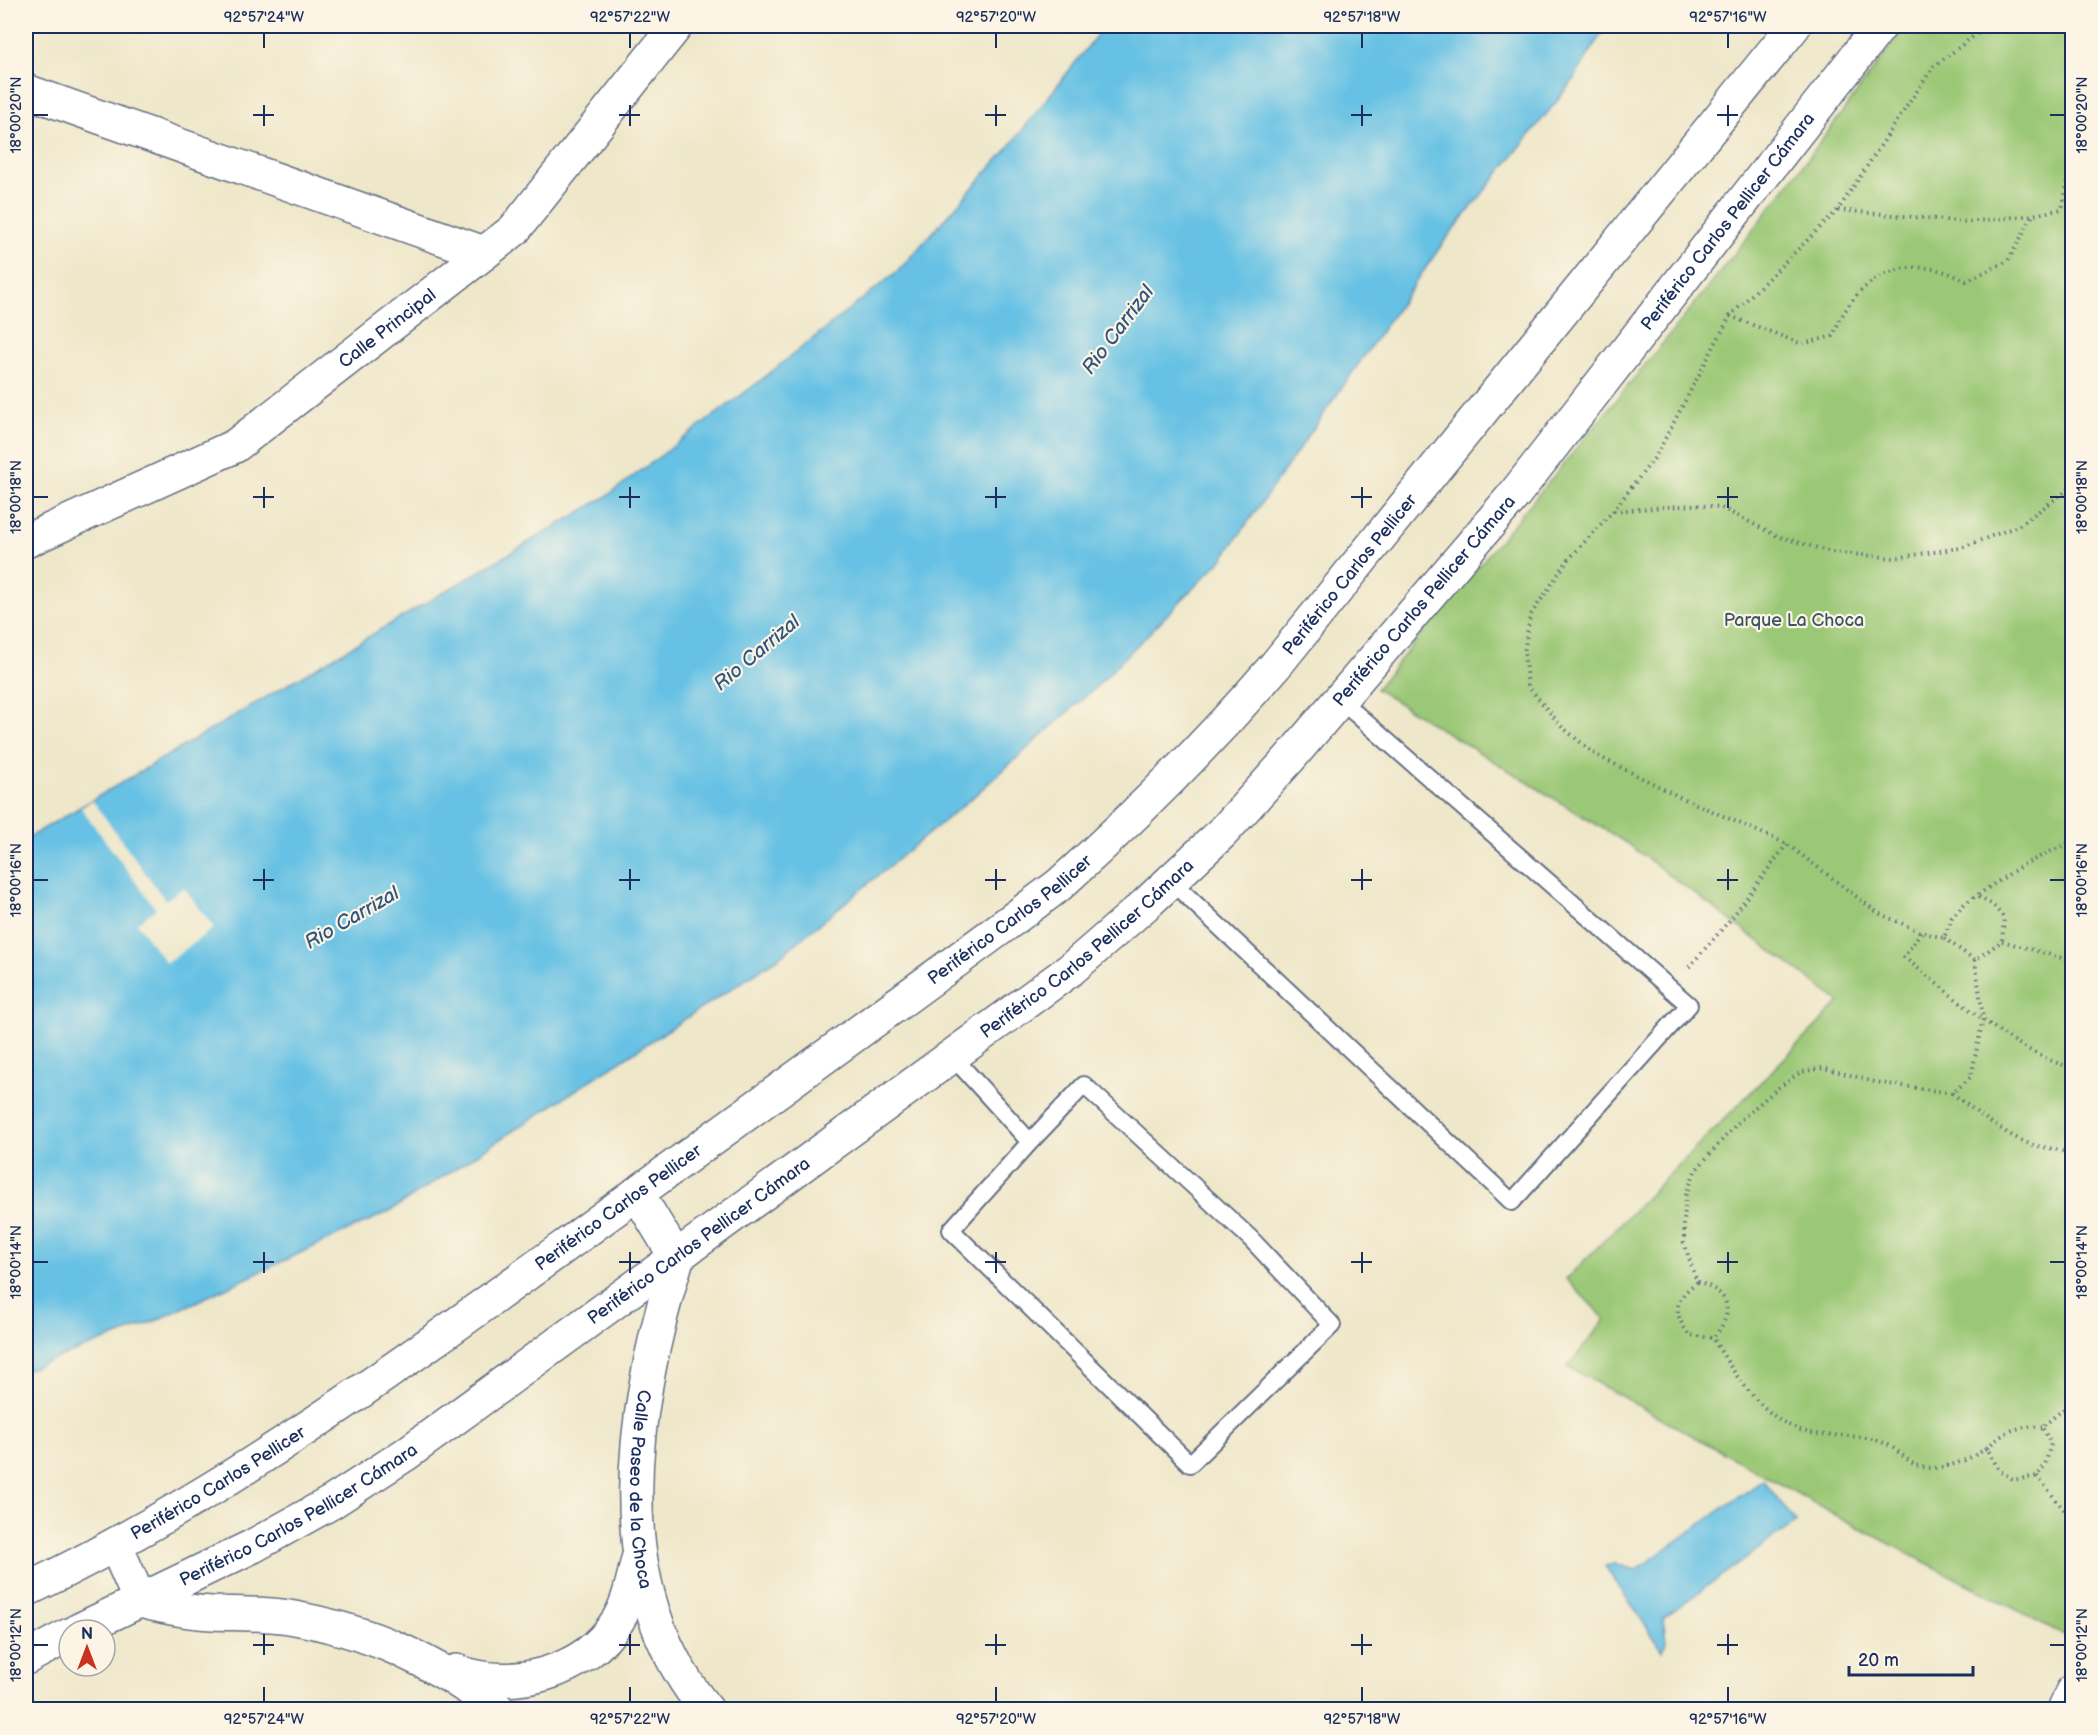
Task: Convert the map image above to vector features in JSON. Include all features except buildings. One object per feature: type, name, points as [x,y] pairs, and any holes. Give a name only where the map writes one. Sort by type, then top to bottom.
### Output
[{"type":"main road","name":"Calle Principal","points":[[26,541],[235,446],[514,230],[676,26]]},
{"type":"main road","name":"Periférico Carlos Pellicer","points":[[26,1590],[116,1546],[217,1484],[405,1362],[1059,885],[1210,741],[1275,666],[1794,26]]},
{"type":"main road","name":"Periférico Carlos Pellicer Cámara","points":[[104,1618],[253,1546],[406,1454],[677,1259],[1070,970],[1171,881],[1223,832],[1514,495],[1880,26]]},
{"type":"main road","points":[[26,91],[484,253]]},
{"type":"main road","points":[[636,1193],[677,1259]]},
{"type":"main road","name":"Calle Paseo de la Choca","points":[[677,1259],[657,1321],[644,1394],[636,1458],[635,1502],[644,1579],[658,1626],[679,1670],[707,1710]]},
{"type":"main road","points":[[116,1546],[140,1601],[195,1612],[288,1617],[364,1635],[473,1677],[497,1681],[544,1674],[588,1652],[618,1620],[627,1601],[640,1549]]},
{"type":"main road","points":[[26,1658],[57,1641]]},
{"type":"main road","points":[[401,1648],[454,1678],[499,1710]]},
{"type":"main road","points":[[2064,1710],[2073,1692]]},
{"type":"lane","points":[[1171,881],[1512,1202],[1689,1005],[1339,699]]},
{"type":"lane","points":[[952,1056],[1030,1142]]},
{"type":"lane","points":[[1084,1085],[1250,1238],[1332,1325],[1190,1464],[951,1230],[1030,1142],[1084,1085]]},
{"type":"path","points":[[1952,1094],[1971,1077],[1983,1018],[1975,960],[1944,938],[1921,932],[1878,913],[1787,844],[1682,798],[1596,755],[1563,727],[1528,686],[1524,653],[1530,616],[1568,560],[1613,511],[1656,456],[1730,316],[1838,210],[1933,67],[1987,26]]},
{"type":"path","points":[[1838,210],[1968,222],[2033,215],[2062,209],[2068,182],[2073,182]]},
{"type":"path","points":[[1730,316],[1802,344],[1833,336],[1850,299],[1884,274],[1904,267],[1931,267],[1946,270],[1966,281],[2008,261],[2033,215]]},
{"type":"path","points":[[1613,511],[1693,505],[1720,507],[1777,536],[1831,552],[1894,558],[1960,548],[2018,526],[2073,487]]},
{"type":"path","points":[[1944,938],[1952,917],[1977,896],[2021,866],[2073,841]]},
{"type":"path","points":[[1670,989],[1730,920],[1787,844]]},
{"type":"path","points":[[1975,960],[2002,941],[2004,918],[1993,905],[1977,896]]},
{"type":"path","points":[[1921,932],[1904,957],[1983,1018],[2033,1052],[2073,1066]]},
{"type":"path","points":[[2002,941],[2073,961]]},
{"type":"path","points":[[1697,1282],[1684,1243],[1686,1195],[1695,1171],[1739,1121],[1801,1072],[1824,1068],[1875,1082],[1952,1094],[1993,1125],[2026,1143],[2061,1149],[2073,1156]]},
{"type":"path","points":[[1697,1282],[1713,1286],[1723,1295],[1728,1307],[1721,1328],[1713,1338]]},
{"type":"path","points":[[1697,1282],[1684,1292],[1676,1307],[1678,1321],[1689,1335],[1713,1338]]},
{"type":"path","points":[[1713,1338],[1736,1378],[1764,1406],[1788,1423],[1813,1434],[1862,1438],[1886,1443],[1916,1465],[1941,1467],[1975,1456],[2002,1434],[2012,1429],[2023,1425],[2042,1427],[2073,1402]]},
{"type":"path","points":[[1987,1448],[1999,1470],[2014,1480],[2037,1476],[2045,1465],[2051,1444],[2042,1427]]},
{"type":"path","points":[[2037,1476],[2073,1520]]},
{"type":"green space","name":"Parque La Choca","points":[[1908,26],[2072,26],[2072,1639],[1856,1526],[1568,1367],[1605,1319],[1566,1279],[1840,1002],[1628,844],[1376,689],[1708,287],[1835,122],[1896,38]]},
{"type":"water","name":"Rio Carrizal","points":[[1104,26],[1606,26],[1572,82],[1443,243],[1223,558],[1095,688],[973,797],[777,959],[390,1211],[151,1323],[26,1370],[26,839],[607,496],[752,387],[899,270],[1010,146]]},
{"type":"water","points":[[1763,1480],[1796,1522],[1663,1618],[1666,1641],[1663,1651],[1605,1566],[1615,1564],[1636,1570]]},
{"type":"pier","points":[[92,800],[165,900],[184,888],[214,928],[166,963],[137,923],[156,909],[81,808]]}]
